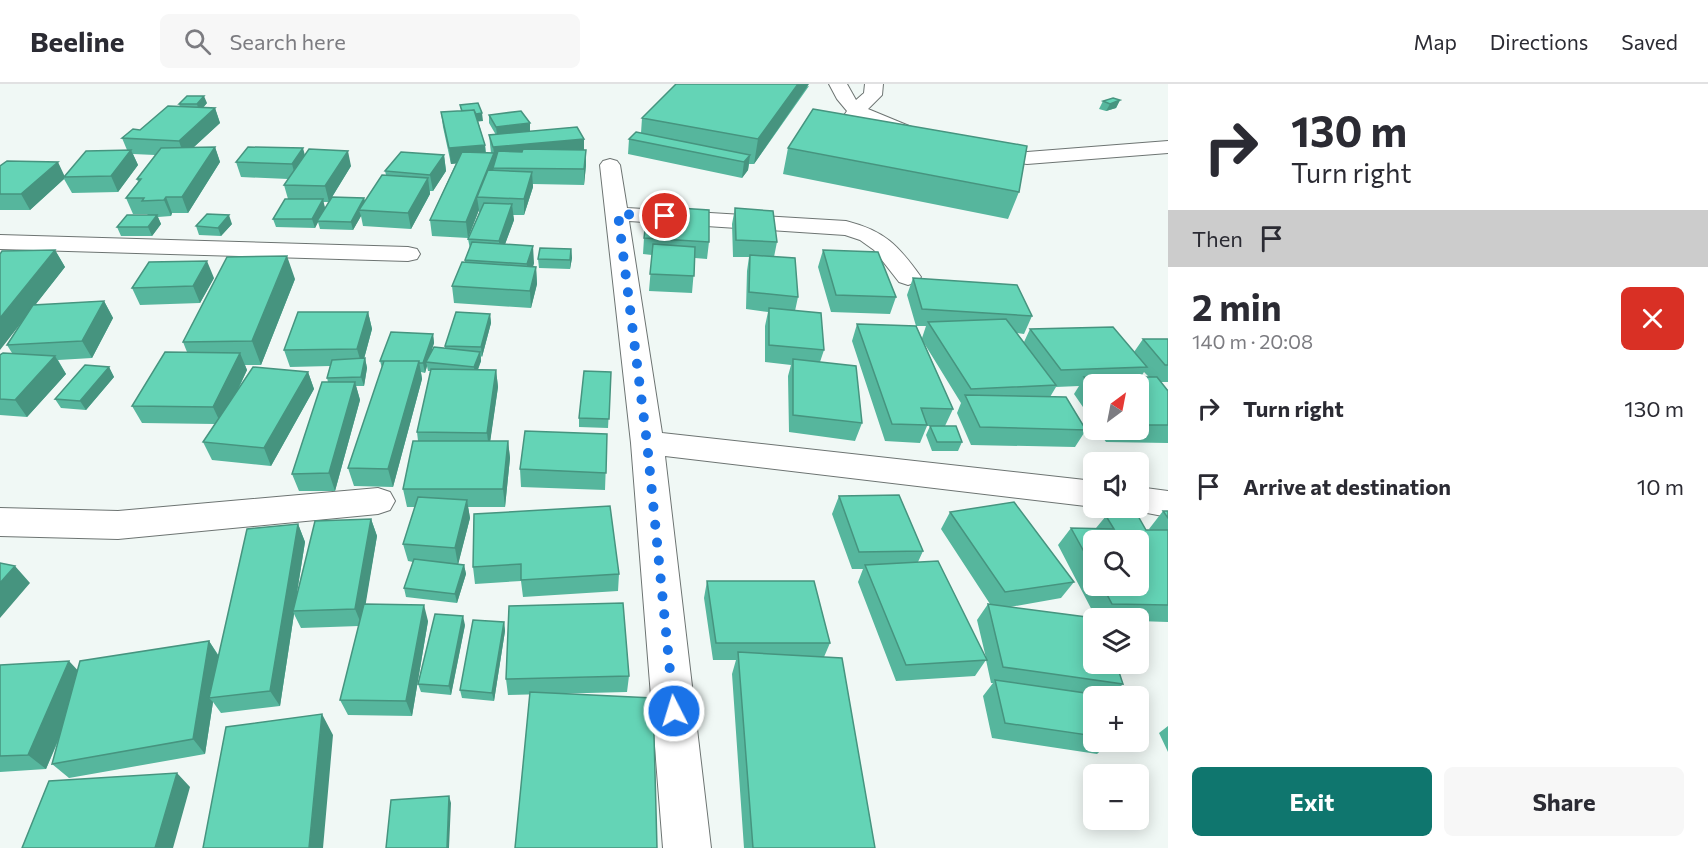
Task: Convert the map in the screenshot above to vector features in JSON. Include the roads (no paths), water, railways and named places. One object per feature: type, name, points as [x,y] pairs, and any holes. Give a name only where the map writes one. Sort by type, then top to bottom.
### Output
[{"type":"street","points":[[838,84],[847,101],[856,109],[897,130],[935,141]]},
{"type":"street","points":[[842,133],[853,118],[856,109],[873,95],[874,84]]},
{"type":"street","points":[[963,148],[1027,158],[1168,147]]},
{"type":"street","points":[[610,165],[647,443],[687,848]]},
{"type":"street","points":[[618,214],[846,228],[865,232],[879,240],[908,277]]},
{"type":"street","points":[[0,242],[408,254]]},
{"type":"street","points":[[647,443],[1083,494]]},
{"type":"street","points":[[0,522],[118,525],[378,501]]},
{"type":"street","points":[[1149,501],[1168,504]]}]
